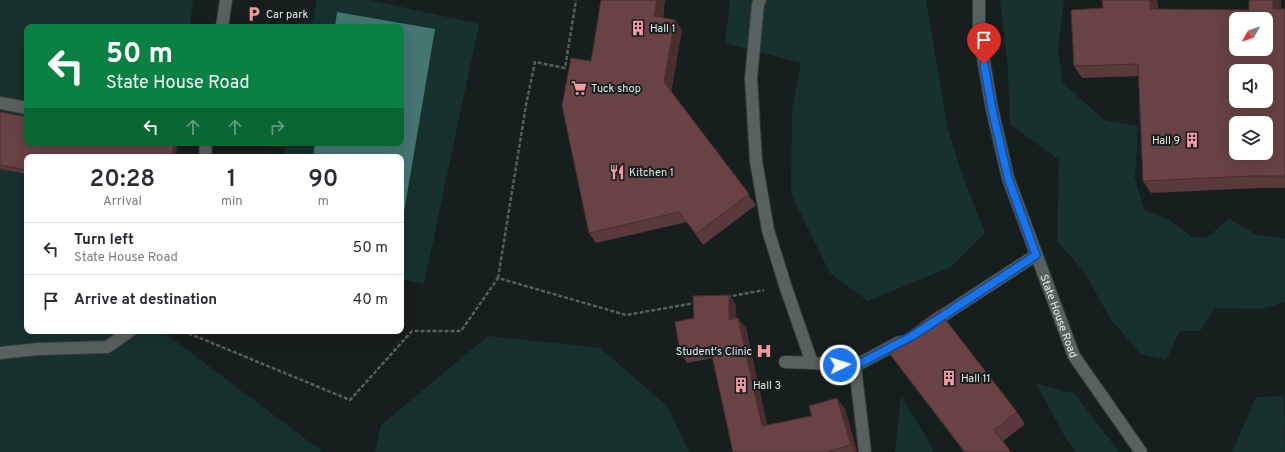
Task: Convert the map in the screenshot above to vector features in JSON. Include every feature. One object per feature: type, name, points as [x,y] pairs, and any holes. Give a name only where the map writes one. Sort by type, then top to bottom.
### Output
[{"type":"street","points":[[222,24],[226,0]]},
{"type":"street","points":[[760,0],[758,4],[751,78],[756,161],[768,230],[786,288],[812,362]]},
{"type":"street","name":"State House Road","points":[[979,0],[979,34],[992,109],[1008,178],[1074,356],[1141,452]]},
{"type":"street","points":[[0,103],[24,107]]},
{"type":"street","points":[[785,362],[812,362],[855,366],[916,334],[1036,255]]},
{"type":"street","points":[[0,353],[38,349],[107,347],[126,334]]},
{"type":"street","points":[[855,366],[865,452]]},
{"type":"path","points":[[190,334],[350,400],[412,331],[461,331],[498,278],[526,105],[535,62],[565,68],[576,0]]},
{"type":"path","points":[[498,278],[626,315],[702,301]]},
{"type":"path","points":[[724,297],[769,289],[786,288]]},
{"type":"shaded area","points":[[0,0],[193,0],[190,24],[24,24],[24,146],[177,146],[177,148],[77,154],[24,154],[24,334],[166,334],[323,452],[0,452]]},
{"type":"shaded area","points":[[317,0],[370,0],[479,24],[424,284],[404,280],[404,154],[285,154],[286,146],[404,146],[404,24],[312,24]]},
{"type":"shaded area","points":[[730,0],[926,0],[948,130],[961,171],[985,233],[951,267],[868,301],[830,273],[791,194],[792,110],[801,63],[725,43]]},
{"type":"shaded area","points":[[1000,0],[1064,0],[1058,49],[1063,83],[1104,120],[1138,126],[1135,178],[1144,210],[1170,220],[1192,237],[1206,238],[1229,219],[1257,235],[1285,238],[1285,302],[1260,309],[1215,308],[1200,331],[1180,331],[1166,360],[1141,354],[1111,320],[1085,273],[1057,241],[1059,160],[1010,124],[1008,69]]},
{"type":"shaded area","points":[[337,12],[435,29],[404,212],[404,154],[313,154],[315,146],[404,146],[404,24],[335,24]]},
{"type":"shaded area","points":[[488,336],[600,348],[667,406],[689,452],[375,452],[381,425]]},
{"type":"shaded area","points":[[1036,383],[1075,394],[1119,452],[1077,452],[1066,439]]},
{"type":"shaded area","points":[[901,396],[928,440],[933,452],[895,452]]},
{"type":"shaded area","points":[[1284,396],[1285,452],[1232,452],[1256,397]]},
{"type":"building","points":[[601,0],[657,0],[654,16],[675,20],[664,82],[749,194],[696,234],[679,212],[589,233],[562,106],[571,58],[591,61]]},
{"type":"building","points":[[1102,0],[1150,0],[1150,9],[1249,10],[1249,0],[1273,0],[1273,9],[1285,9],[1285,176],[1143,181],[1138,64],[1074,66],[1071,10],[1103,8]]},
{"type":"building","points":[[0,112],[24,116],[24,146],[174,146],[172,154],[24,154],[24,169],[0,165]]},
{"type":"building","points":[[729,295],[729,320],[738,318],[762,426],[812,416],[809,406],[837,398],[851,445],[826,452],[733,452],[710,347],[680,352],[675,322],[694,318],[693,296]]},
{"type":"building","name":"Hall 11","points":[[938,310],[1017,412],[994,430],[1011,452],[965,452],[886,349]]},
{"type":"place","name":"Car park","points":[[254,14]]},
{"type":"place","name":"Hall 1","points":[[638,28]]},
{"type":"place","name":"Tuck shop","points":[[579,88]]},
{"type":"place","name":"Hall 9","points":[[1192,140]]},
{"type":"place","name":"Kitchen 1","points":[[617,172]]},
{"type":"place","name":"Student's Clinic","points":[[764,351]]},
{"type":"place","name":"Hall 11","points":[[949,378]]},
{"type":"place","name":"Hall 3","points":[[741,385]]},
{"type":"route","points":[[840,365],[855,366],[912,336],[1036,255],[1008,178],[992,109],[984,64]]}]
